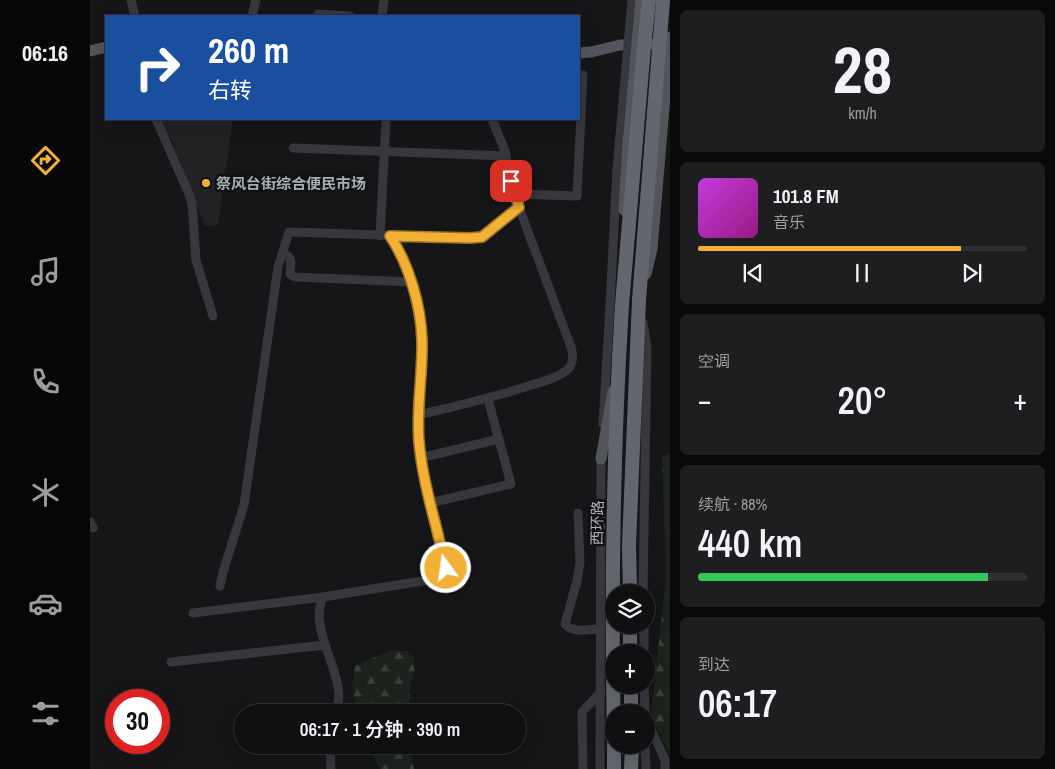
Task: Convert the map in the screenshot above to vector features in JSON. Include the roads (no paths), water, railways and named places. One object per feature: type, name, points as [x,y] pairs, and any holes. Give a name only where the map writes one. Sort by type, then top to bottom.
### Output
[{"type":"highway","name":"西环路","points":[[614,704],[612,591],[620,350],[616,305],[649,0]]},
{"type":"highway","points":[[630,584],[629,546],[640,300],[663,0]]},
{"type":"highway","points":[[614,754],[614,769]]},
{"type":"highway","points":[[632,754],[632,769]]},
{"type":"main road","points":[[616,305],[628,134],[641,0]]},
{"type":"main road","points":[[640,300],[652,249],[670,37]]},
{"type":"main road","points":[[580,53],[620,45],[670,44]]},
{"type":"main road","points":[[90,51],[105,47]]},
{"type":"main road","points":[[601,459],[620,350]]},
{"type":"street","points":[[131,0],[135,15]]},
{"type":"street","points":[[252,15],[256,0]]},
{"type":"street","points":[[382,15],[384,0]]},
{"type":"street","points":[[600,769],[601,459],[616,305],[618,169],[632,0]]},
{"type":"street","points":[[318,14],[334,15]]},
{"type":"street","points":[[514,194],[577,196],[583,76]]},
{"type":"street","points":[[156,120],[192,203],[196,260],[213,316]]},
{"type":"street","points":[[380,236],[386,120]]},
{"type":"street","points":[[419,414],[488,399],[546,381],[568,370],[572,362],[571,347],[514,194],[506,156],[492,120]]},
{"type":"street","points":[[293,148],[506,156]]},
{"type":"street","points":[[220,586],[244,505],[278,267],[289,232],[476,238],[482,237],[519,207]]},
{"type":"street","points":[[192,613],[322,597],[435,579],[442,576],[446,568],[420,458],[418,439],[422,332],[419,312],[404,260],[390,236]]},
{"type":"street","points":[[283,252],[290,257],[290,274],[294,277],[411,282]]},
{"type":"street","points":[[640,300],[647,348],[643,584]]},
{"type":"street","points":[[430,503],[511,484],[488,399]]},
{"type":"street","points":[[420,458],[499,438]]},
{"type":"street","points":[[578,513],[580,563],[565,624],[568,628],[575,630],[600,629]]},
{"type":"street","points":[[322,597],[318,614],[340,698],[338,704]]},
{"type":"street","points":[[171,662],[325,644]]},
{"type":"street","points":[[583,769],[582,712],[600,693]]},
{"type":"street","points":[[655,738],[665,760],[665,769]]},
{"type":"street","points":[[330,754],[331,769]]},
{"type":"street","points":[[645,754],[646,769]]},
{"type":"place","name":"祭风台街综合便民市场","points":[[206,183]]}]
